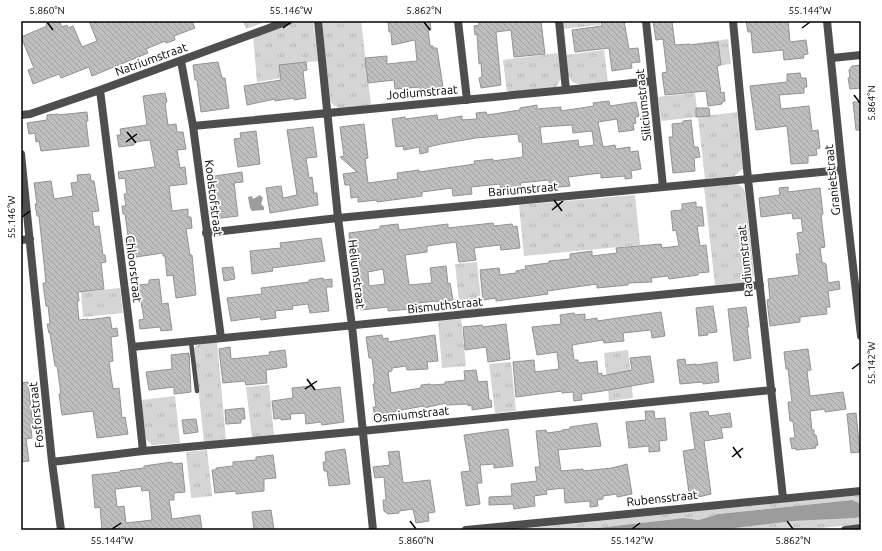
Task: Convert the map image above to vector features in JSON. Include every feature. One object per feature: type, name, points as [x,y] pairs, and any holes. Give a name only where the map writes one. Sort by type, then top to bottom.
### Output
[{"type":"street","name":"Natriumstraat","points":[[21,115],[30,114],[100,90],[288,21]]},
{"type":"street","name":"Heliumstraat","points":[[318,21],[338,218],[352,326],[373,530]]},
{"type":"street","points":[[458,21],[467,100]]},
{"type":"street","points":[[559,21],[566,90]]},
{"type":"street","name":"Siliciumstraat","points":[[646,21],[663,187]]},
{"type":"street","name":"Radiumstraat","points":[[733,21],[748,179],[784,498]]},
{"type":"street","name":"Granietstraat","points":[[828,21],[842,170],[861,336]]},
{"type":"street","points":[[832,58],[861,55]]},
{"type":"street","name":"Koolstofstraat","points":[[181,61],[193,126],[221,338]]},
{"type":"street","name":"Jodiumstraat","points":[[193,126],[652,81]]},
{"type":"street","name":"Chloorstraat","points":[[100,90],[132,347],[143,451]]},
{"type":"street","name":"Fosforstraat","points":[[21,154],[52,462],[61,530]]},
{"type":"street","name":"Bariumstraat","points":[[206,233],[338,218],[842,170]]},
{"type":"street","points":[[21,240],[30,239]]},
{"type":"street","name":"Bismuthstraat","points":[[132,347],[760,285]]},
{"type":"street","name":"Osmiumstraat","points":[[52,462],[143,451],[362,431],[772,390]]},
{"type":"street","name":"Rubensstraat","points":[[466,530],[861,491]]},
{"type":"street","points":[[845,530],[861,528]]},
{"type":"lane","points":[[191,342],[197,391]]},
{"type":"green space","points":[[243,21],[268,21],[246,29]]},
{"type":"green space","points":[[290,21],[313,21],[318,61],[282,65],[283,78],[257,82],[253,35]]},
{"type":"green space","points":[[322,21],[361,21],[371,105],[339,108],[333,105],[330,100]]},
{"type":"green space","points":[[562,21],[600,21],[600,25],[563,29]]},
{"type":"green space","points":[[728,39],[731,64],[695,68],[692,44]]},
{"type":"green space","points":[[604,50],[608,82],[578,84],[571,80],[567,71],[566,55]]},
{"type":"green space","points":[[558,53],[561,79],[556,87],[507,93],[503,60]]},
{"type":"green space","points":[[695,93],[698,117],[661,121],[658,97]]},
{"type":"green space","points":[[737,112],[743,169],[734,176],[705,179],[698,117]]},
{"type":"green space","points":[[738,184],[744,189],[745,193],[754,275],[749,282],[715,285],[704,187]]},
{"type":"green space","points":[[635,195],[640,245],[524,256],[519,205]]},
{"type":"green space","points":[[477,262],[482,309],[460,311],[455,264]]},
{"type":"green space","points":[[120,288],[123,313],[83,317],[81,292]]},
{"type":"green space","points":[[461,319],[466,366],[442,368],[438,321]]},
{"type":"green space","points":[[217,342],[226,440],[204,442],[194,348],[202,344]]},
{"type":"green space","points":[[628,350],[633,398],[609,401],[604,353]]},
{"type":"green space","points":[[511,362],[516,411],[495,413],[489,364]]},
{"type":"green space","points":[[269,385],[274,435],[252,438],[246,387]]},
{"type":"green space","points":[[175,396],[180,443],[152,445],[146,439],[141,400]]},
{"type":"green space","points":[[207,450],[212,496],[191,498],[186,452]]},
{"type":"green space","points":[[861,495],[861,504],[852,500],[718,514],[699,520],[684,518],[580,530],[507,530]]},
{"type":"green space","points":[[861,516],[861,524],[801,530],[719,530],[794,521],[856,518]]},
{"type":"shaded area","points":[[260,195],[263,198],[261,204],[264,207],[264,210],[252,211],[248,197],[252,196],[253,199]]},
{"type":"shaded area","points":[[852,500],[861,504],[861,516],[856,518],[794,521],[719,530],[580,530],[684,518],[699,520],[718,514]]},
{"type":"building","points":[[53,21],[59,21],[62,27],[67,25],[68,28],[73,26],[82,47],[97,41],[89,21],[192,21],[195,28],[174,36],[175,40],[166,43],[165,41],[146,49],[148,53],[92,76],[89,67],[61,78],[59,74],[33,84],[28,70],[34,68],[21,37],[47,26],[46,24]]},
{"type":"building","points":[[388,21],[430,21],[431,30],[428,30],[430,46],[437,48],[443,87],[395,89],[394,80],[368,83],[365,58],[387,56],[387,64],[417,61],[415,40],[392,45]]},
{"type":"building","points":[[479,21],[494,21],[495,23],[510,21],[541,21],[545,54],[514,57],[511,30],[496,32],[501,85],[481,88],[479,78],[482,77],[481,63],[479,64],[477,34],[475,35],[474,26],[479,25]]},
{"type":"building","points":[[601,21],[624,21],[629,49],[638,48],[640,62],[631,63],[632,68],[612,71],[609,48],[575,52],[572,30],[602,26]]},
{"type":"building","points":[[653,21],[672,21],[675,45],[718,42],[721,65],[717,66],[721,93],[724,92],[725,101],[722,102],[722,104],[708,106],[706,91],[665,95],[662,73],[667,72],[663,39],[656,40]]},
{"type":"building","points":[[746,21],[788,21],[790,42],[806,40],[808,54],[803,55],[804,58],[784,60],[783,50],[753,53],[751,32],[748,32]]},
{"type":"building","points":[[218,62],[222,78],[225,78],[229,108],[201,112],[197,80],[195,80],[193,65]]},
{"type":"building","points":[[306,62],[307,70],[303,71],[306,98],[275,101],[275,99],[247,105],[244,86],[281,80],[279,65]]},
{"type":"building","points":[[861,65],[861,88],[850,89],[848,78],[850,78],[849,70],[852,66]]},
{"type":"building","points":[[800,73],[801,78],[806,78],[807,87],[804,87],[804,93],[779,95],[781,109],[809,106],[812,131],[818,130],[820,148],[816,149],[817,155],[808,156],[808,163],[791,164],[787,126],[756,130],[750,86],[787,82],[787,74]]},
{"type":"building","points":[[165,93],[168,125],[176,124],[177,132],[183,132],[186,149],[177,150],[180,168],[185,167],[187,184],[169,186],[172,211],[188,209],[188,217],[191,217],[192,228],[186,229],[190,255],[192,255],[196,295],[176,298],[173,275],[167,276],[165,256],[163,256],[163,253],[136,257],[134,249],[130,250],[125,214],[123,214],[122,206],[126,206],[124,194],[127,194],[125,178],[119,179],[118,172],[155,167],[150,140],[134,142],[134,145],[119,147],[117,135],[121,135],[120,129],[147,125],[143,96]]},
{"type":"building","points":[[609,101],[610,106],[636,102],[639,116],[635,117],[636,123],[633,124],[634,130],[619,132],[617,119],[598,122],[603,147],[615,145],[616,149],[630,147],[630,152],[638,151],[641,169],[631,171],[632,178],[625,179],[625,176],[601,178],[601,173],[568,177],[570,186],[550,188],[549,180],[520,183],[521,189],[501,191],[500,184],[471,187],[472,194],[453,196],[452,188],[422,192],[422,196],[377,202],[377,200],[358,202],[358,197],[351,198],[350,185],[345,185],[343,174],[357,172],[340,157],[344,156],[340,127],[364,124],[368,158],[365,159],[368,183],[398,179],[397,173],[419,170],[419,172],[475,164],[474,161],[493,159],[493,161],[523,157],[522,142],[519,142],[518,134],[476,138],[441,144],[428,147],[428,152],[420,154],[419,147],[404,150],[403,146],[396,147],[392,119],[437,115],[438,120],[462,116],[462,120],[477,119],[476,113],[486,112],[487,115],[520,110],[520,108],[537,105],[537,109],[561,107],[561,111],[594,106],[593,103]],"holes":[[[572,125],[573,133],[592,131],[594,145],[579,147],[578,140],[542,144],[540,127]]]},
{"type":"building","points":[[853,102],[861,102],[861,130],[856,130]]},
{"type":"building","points":[[696,108],[709,108],[710,116],[696,117]]},
{"type":"building","points":[[87,112],[88,121],[86,121],[89,146],[41,151],[39,141],[36,142],[35,133],[29,134],[27,123],[47,120],[47,115]]},
{"type":"building","points":[[691,120],[694,147],[698,147],[700,157],[694,158],[695,171],[673,173],[669,137],[673,137],[672,124],[683,123],[683,121]]},
{"type":"building","points":[[313,127],[317,157],[306,158],[309,178],[312,177],[314,193],[317,193],[318,205],[270,213],[266,188],[281,186],[283,198],[297,195],[287,130]]},
{"type":"building","points":[[256,131],[260,164],[238,167],[234,139],[241,138],[240,133]]},
{"type":"building","points":[[242,172],[243,182],[234,183],[238,216],[213,219],[208,177]]},
{"type":"building","points":[[90,174],[91,181],[94,181],[99,211],[92,212],[94,227],[99,226],[103,255],[105,255],[106,262],[101,263],[104,289],[78,292],[79,301],[77,301],[79,320],[110,317],[112,329],[117,328],[118,336],[111,337],[113,361],[109,362],[113,389],[119,388],[122,418],[125,417],[128,434],[97,438],[93,411],[62,415],[57,366],[55,366],[50,333],[47,324],[50,324],[43,283],[46,283],[39,216],[37,216],[35,204],[37,204],[34,183],[51,181],[54,199],[73,196],[71,183],[78,182],[77,175]]},
{"type":"building","points":[[788,187],[788,192],[820,188],[823,214],[821,215],[825,247],[820,248],[822,262],[826,264],[828,283],[839,281],[840,289],[828,291],[830,307],[826,307],[827,314],[800,317],[800,322],[770,326],[767,300],[770,299],[768,279],[799,275],[796,254],[800,254],[797,233],[803,232],[801,218],[793,219],[792,213],[761,217],[759,198],[780,195],[779,188]]},
{"type":"building","points":[[696,202],[696,207],[702,207],[704,226],[697,226],[700,246],[706,245],[709,272],[669,279],[668,276],[651,278],[652,282],[628,283],[628,285],[597,288],[597,284],[547,291],[548,294],[496,301],[496,298],[483,300],[480,270],[499,268],[500,275],[516,273],[516,271],[526,269],[525,266],[549,263],[549,261],[570,259],[570,254],[592,251],[592,256],[617,253],[616,248],[661,244],[662,248],[679,246],[676,230],[673,231],[671,211],[682,210],[682,204]]},
{"type":"building","points":[[493,223],[494,226],[512,224],[513,227],[517,226],[520,248],[501,250],[500,245],[474,248],[476,260],[459,262],[456,242],[427,246],[427,252],[405,255],[409,285],[432,283],[430,268],[446,266],[448,284],[450,283],[453,300],[409,304],[410,309],[388,311],[388,307],[361,310],[355,266],[360,266],[357,243],[350,244],[349,233],[380,229],[380,226],[398,224],[399,230],[448,224],[448,228]],"holes":[[[383,269],[385,284],[369,286],[368,272]]]},
{"type":"building","points":[[321,238],[325,261],[272,268],[273,271],[252,274],[250,251],[281,248],[280,243]]},
{"type":"building","points":[[233,267],[235,279],[224,281],[222,268]]},
{"type":"building","points":[[323,278],[324,280],[332,279],[332,287],[326,287],[329,311],[310,313],[308,304],[292,306],[293,309],[275,311],[276,318],[261,320],[260,317],[231,321],[227,298],[262,294],[261,288],[309,282],[309,280]]},
{"type":"building","points":[[159,279],[162,304],[168,303],[172,330],[161,331],[160,327],[140,329],[139,320],[144,319],[138,285],[149,284],[149,280]]},
{"type":"building","points":[[713,306],[717,332],[699,336],[696,308]]},
{"type":"building","points":[[746,307],[751,358],[734,361],[728,309]]},
{"type":"building","points":[[661,312],[665,336],[652,338],[651,330],[623,333],[624,341],[604,343],[603,340],[572,345],[574,360],[578,360],[578,363],[597,361],[598,374],[602,373],[602,376],[632,370],[630,358],[650,356],[654,382],[581,394],[582,400],[574,401],[573,392],[562,393],[562,391],[516,397],[513,362],[534,360],[535,372],[559,369],[557,352],[537,355],[532,327],[561,324],[560,315],[574,313],[575,315],[585,314],[585,320],[597,318],[597,321]]},
{"type":"building","points":[[506,324],[510,359],[488,362],[486,347],[465,350],[463,327],[482,325],[483,327]]},
{"type":"building","points":[[382,335],[383,339],[388,338],[388,342],[435,335],[438,361],[427,362],[428,369],[407,370],[406,366],[392,368],[392,371],[388,372],[391,393],[421,388],[421,385],[445,384],[445,382],[465,380],[464,371],[476,370],[478,382],[487,381],[489,400],[491,400],[492,407],[472,410],[472,405],[447,405],[446,403],[424,408],[424,406],[395,411],[395,414],[375,417],[373,407],[376,407],[373,384],[375,384],[372,358],[369,358],[366,337]]},
{"type":"building","points":[[230,347],[231,359],[270,355],[269,352],[285,350],[287,367],[266,370],[267,383],[246,385],[245,381],[223,383],[219,349]]},
{"type":"building","points":[[808,349],[811,370],[807,371],[810,396],[843,392],[846,409],[825,412],[825,409],[810,411],[812,430],[814,430],[814,435],[816,435],[818,445],[815,446],[816,448],[796,450],[795,448],[792,449],[790,438],[795,438],[793,421],[790,421],[788,402],[792,402],[788,369],[786,369],[784,352]]},
{"type":"building","points":[[189,353],[191,392],[174,394],[174,387],[149,390],[146,372],[172,369],[171,355]]},
{"type":"building","points":[[685,359],[686,365],[717,362],[719,382],[680,384],[677,360]]},
{"type":"building","points":[[28,382],[32,419],[35,418],[36,427],[31,428],[32,438],[26,439],[29,461],[21,462],[21,383]]},
{"type":"building","points":[[313,386],[314,390],[340,387],[344,422],[322,425],[321,422],[306,424],[305,413],[290,414],[291,419],[274,419],[272,401],[293,398],[292,388]]},
{"type":"building","points":[[244,408],[245,419],[241,419],[241,423],[226,424],[225,410]]},
{"type":"building","points":[[645,411],[654,411],[655,419],[665,418],[667,440],[659,441],[660,451],[649,452],[649,446],[629,448],[626,422],[646,420]]},
{"type":"building","points":[[708,411],[709,416],[730,413],[732,427],[721,428],[723,438],[704,441],[711,494],[690,499],[683,451],[695,449],[690,413]]},
{"type":"building","points":[[856,413],[860,452],[851,453],[847,414]]},
{"type":"building","points":[[196,419],[198,432],[184,434],[182,420]]},
{"type":"building","points":[[597,423],[601,446],[558,450],[561,471],[583,469],[583,471],[612,468],[627,464],[632,494],[617,497],[617,494],[603,496],[603,499],[597,500],[598,506],[590,507],[590,501],[565,503],[564,488],[546,490],[547,494],[534,496],[535,506],[514,509],[513,504],[489,505],[489,497],[512,496],[511,484],[537,481],[535,467],[540,467],[536,431],[546,430],[547,433],[570,429],[570,427]]},
{"type":"building","points":[[508,429],[513,466],[494,468],[494,464],[480,465],[482,483],[477,483],[480,504],[466,506],[461,472],[470,471],[464,435]]},
{"type":"building","points":[[345,449],[350,484],[329,486],[327,471],[324,471],[323,462],[326,462],[325,452]]},
{"type":"building","points":[[399,451],[403,483],[430,480],[435,512],[428,513],[429,521],[416,523],[413,509],[388,514],[384,511],[383,500],[386,500],[384,477],[375,478],[373,467],[390,465],[388,452]]},
{"type":"building","points":[[273,455],[276,478],[264,479],[264,491],[236,494],[236,491],[215,493],[212,470],[216,470],[216,468],[233,466],[233,462],[256,460],[256,457]]},
{"type":"building","points":[[172,462],[173,464],[182,463],[185,492],[174,493],[174,500],[169,500],[172,519],[200,515],[202,530],[102,530],[100,507],[95,508],[92,475],[144,468],[144,466]],"holes":[[[141,486],[142,491],[149,490],[152,520],[126,523],[124,506],[117,507],[115,489]]]},
{"type":"building","points":[[271,510],[274,530],[254,530],[252,512]]}]
